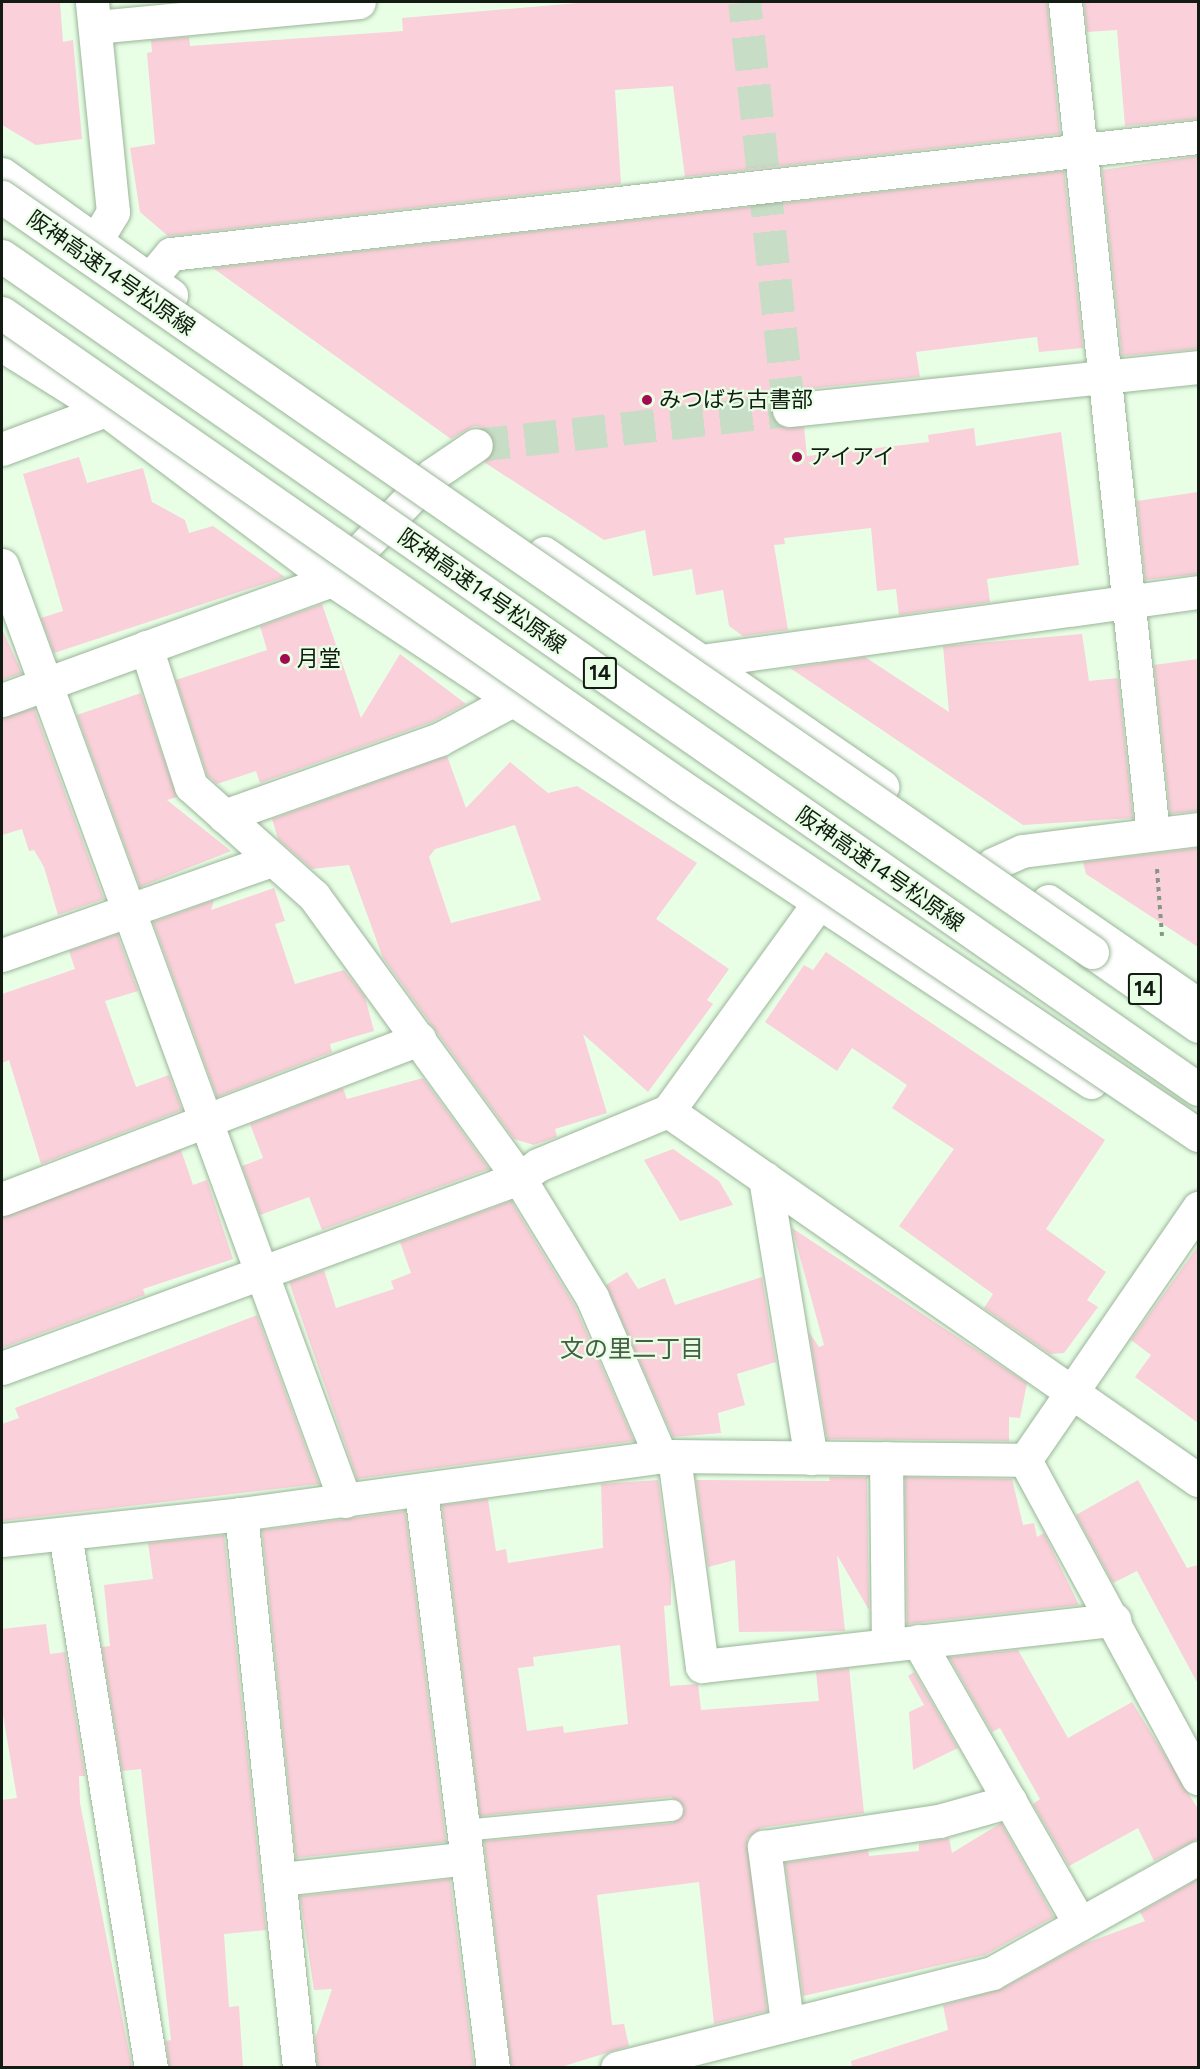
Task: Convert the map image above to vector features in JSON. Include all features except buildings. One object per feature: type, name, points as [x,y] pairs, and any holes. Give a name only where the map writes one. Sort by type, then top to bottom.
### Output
[{"type":"main road","points":[[96,240],[113,212],[93,14],[359,2]]},
{"type":"main road","points":[[1065,2],[1078,147],[1108,376],[1126,598],[1153,833]]},
{"type":"main road","points":[[149,280],[171,254],[1078,147],[1198,137]]},
{"type":"main road","points":[[2,174],[149,280],[1198,1005]]},
{"type":"main road","name":"阪神高速14号松原線","points":[[2,197],[1198,1026]]},
{"type":"main road","name":"阪神高速14号松原線","points":[[2,256],[1198,1089]]},
{"type":"main road","points":[[2,313],[679,785],[1198,1135]]},
{"type":"main road","points":[[2,345],[106,410],[332,580],[516,698],[817,905],[1198,1151]]},
{"type":"main road","points":[[789,410],[1198,367]]},
{"type":"main road","points":[[2,449],[106,410]]},
{"type":"main road","points":[[2,700],[332,580],[432,475],[476,445]]},
{"type":"main road","points":[[2,565],[39,686],[130,907],[345,1501]]},
{"type":"main road","points":[[701,661],[1126,598],[1198,592]]},
{"type":"main road","points":[[147,646],[191,786],[269,861],[314,896],[519,1178],[592,1297],[668,1457],[702,1666],[1114,1620]]},
{"type":"main road","points":[[224,816],[440,740],[516,698]]},
{"type":"main road","points":[[993,864],[1022,851],[1198,829]]},
{"type":"main road","points":[[2,955],[130,907],[269,861]]},
{"type":"main road","points":[[2,1368],[519,1178],[538,1165],[668,1111],[817,905]]},
{"type":"main road","points":[[2,1199],[209,1123],[419,1039]]},
{"type":"main road","points":[[668,1111],[1072,1389],[1198,1480]]},
{"type":"main road","points":[[765,1178],[812,1458]]},
{"type":"main road","points":[[1025,1460],[1198,1208]]},
{"type":"main road","points":[[2,1540],[241,1514],[668,1457],[1025,1460]]},
{"type":"main road","points":[[886,1458],[903,1642],[1010,1801],[1080,1924]]},
{"type":"main road","points":[[1025,1460],[1198,1778]]},
{"type":"main road","points":[[421,1491],[493,2067]]},
{"type":"main road","points":[[241,1514],[299,2067]]},
{"type":"main road","points":[[65,1534],[151,2067]]},
{"type":"main road","points":[[787,2022],[764,1847],[939,1821],[1010,1801]]},
{"type":"main road","points":[[281,1879],[465,1844]]},
{"type":"main road","points":[[617,2067],[787,2022],[992,1973],[1198,1858]]},
{"type":"lane","points":[[465,1844],[672,1810]]},
{"type":"path","points":[[1153,833],[1163,948]]},
{"type":"tunnel","points":[[476,445],[789,410],[745,2]]},
{"type":"place","name":"みつばち古書部","points":[[647,400]]},
{"type":"place","name":"アイアイ","points":[[797,457]]},
{"type":"place","name":"月堂","points":[[285,659]]},
{"type":"district","name":"文の里二丁目","points":[[632,1349]]}]
